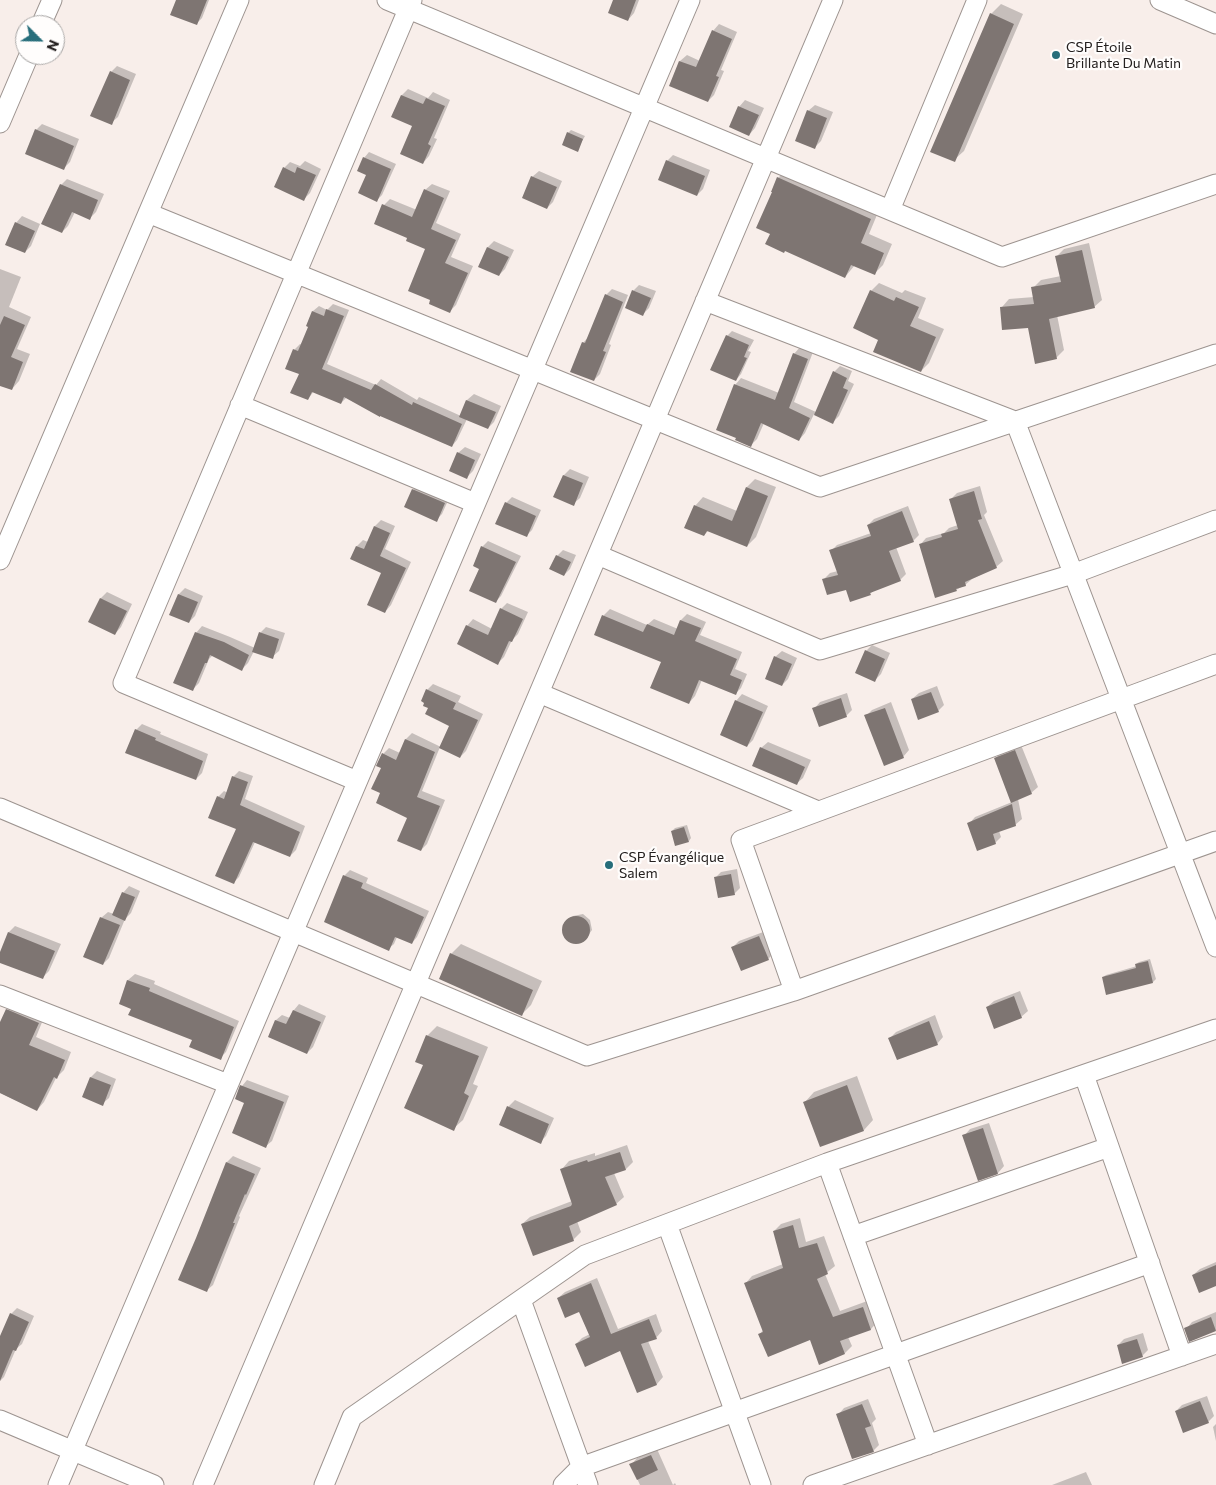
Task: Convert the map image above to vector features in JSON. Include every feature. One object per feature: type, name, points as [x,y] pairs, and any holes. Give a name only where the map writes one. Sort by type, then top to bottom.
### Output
[{"type":"street","points":[[45,15],[52,0]]},
{"type":"street","points":[[0,560],[239,0]]},
{"type":"street","points":[[387,0],[410,4],[644,107],[1002,257],[1216,184]]},
{"type":"street","points":[[58,1485],[690,0]]},
{"type":"street","points":[[203,1485],[833,0]]},
{"type":"street","points":[[890,210],[978,0]]},
{"type":"street","points":[[1160,0],[1216,24]]},
{"type":"street","points":[[357,782],[123,683],[410,4]]},
{"type":"street","points":[[0,123],[25,65]]},
{"type":"street","points":[[148,213],[820,487],[1216,354]]},
{"type":"street","points":[[705,301],[1014,421],[1216,948]]},
{"type":"street","points":[[240,405],[475,503]]},
{"type":"street","points":[[598,555],[820,650],[1073,574],[1216,520]]},
{"type":"street","points":[[794,991],[742,840],[1216,664]]},
{"type":"street","points":[[539,693],[818,811]]},
{"type":"street","points":[[0,808],[588,1056],[794,991],[1216,841]]},
{"type":"street","points":[[1,997],[228,1084]]},
{"type":"street","points":[[324,1485],[352,1416],[585,1256],[827,1163],[1216,1029]]},
{"type":"street","points":[[1084,1074],[1182,1356]]},
{"type":"street","points":[[853,1236],[1109,1147]]},
{"type":"street","points":[[827,1163],[928,1445]]},
{"type":"street","points":[[667,1224],[761,1485]]},
{"type":"street","points":[[563,1485],[735,1412],[1150,1263]]},
{"type":"street","points":[[521,1300],[584,1476]]},
{"type":"street","points":[[813,1485],[1216,1344]]},
{"type":"street","points":[[0,1420],[154,1485]]},
{"type":"building","points":[[176,0],[207,0],[197,25],[170,15]]},
{"type":"building","points":[[613,0],[636,0],[628,21],[608,13]]},
{"type":"building","points":[[990,13],[1014,24],[955,162],[930,152]]},
{"type":"building","points":[[712,30],[732,39],[716,76],[719,77],[708,102],[669,86],[679,61],[696,67]]},
{"type":"building","points":[[110,71],[130,80],[112,125],[90,116]]},
{"type":"building","points":[[401,95],[423,104],[426,98],[445,106],[428,144],[431,146],[423,164],[400,154],[412,126],[391,117]]},
{"type":"building","points":[[738,106],[759,115],[749,136],[729,127]]},
{"type":"building","points":[[807,110],[827,118],[815,149],[795,141]]},
{"type":"building","points":[[35,129],[74,146],[64,170],[25,154]]},
{"type":"building","points":[[567,132],[583,139],[578,152],[562,145]]},
{"type":"building","points":[[363,157],[391,169],[377,202],[358,193],[366,175],[357,171]]},
{"type":"building","points":[[666,160],[705,176],[697,196],[658,180]]},
{"type":"building","points":[[283,167],[295,173],[297,167],[316,175],[304,201],[274,187]]},
{"type":"building","points":[[531,176],[557,187],[547,209],[522,198]]},
{"type":"building","points":[[777,177],[871,219],[861,243],[884,253],[875,275],[851,265],[845,278],[765,244],[770,234],[756,228]]},
{"type":"building","points":[[60,184],[98,200],[90,220],[72,212],[62,233],[41,224]]},
{"type":"building","points":[[424,189],[444,198],[431,229],[456,240],[445,263],[468,273],[450,313],[429,304],[430,300],[408,291],[425,249],[406,241],[407,238],[374,224],[382,204],[412,217]]},
{"type":"building","points":[[15,222],[35,231],[25,253],[5,245]]},
{"type":"building","points":[[487,247],[509,257],[499,276],[478,267]]},
{"type":"building","points":[[1082,250],[1095,308],[1049,319],[1057,359],[1035,364],[1028,328],[1002,330],[1000,307],[1034,304],[1031,287],[1061,282],[1055,256]]},
{"type":"building","points":[[632,290],[651,298],[643,316],[625,308]]},
{"type":"building","points":[[870,290],[894,301],[896,297],[919,307],[910,326],[936,337],[921,372],[873,352],[878,340],[853,328]]},
{"type":"building","points":[[605,294],[623,302],[603,351],[606,352],[594,381],[570,372],[582,342],[585,343]]},
{"type":"building","points":[[326,309],[344,316],[322,369],[371,390],[375,384],[412,405],[413,402],[462,424],[452,447],[380,417],[344,397],[341,404],[312,392],[308,400],[290,393],[299,374],[285,369],[293,349],[298,351],[308,327],[306,326],[312,311],[324,316]]},
{"type":"building","points":[[4,316],[25,325],[11,357],[23,362],[12,390],[0,386],[0,325]]},
{"type":"building","points":[[726,335],[749,345],[744,357],[747,358],[736,381],[710,370]]},
{"type":"building","points":[[793,353],[808,359],[789,408],[810,418],[799,441],[761,423],[751,447],[735,440],[736,438],[716,430],[734,384],[775,400]]},
{"type":"building","points":[[833,371],[847,378],[843,388],[848,390],[833,424],[814,415]]},
{"type":"building","points":[[466,400],[496,412],[488,429],[459,417]]},
{"type":"building","points":[[457,452],[475,460],[467,479],[449,471]]},
{"type":"building","points":[[563,475],[583,483],[574,506],[553,497]]},
{"type":"building","points":[[746,487],[768,496],[747,547],[707,531],[704,536],[684,528],[694,505],[732,521]]},
{"type":"building","points":[[412,489],[445,503],[437,522],[404,507]]},
{"type":"building","points":[[974,491],[982,519],[978,520],[997,568],[965,582],[966,586],[956,589],[957,591],[935,598],[919,544],[942,537],[941,534],[958,529],[949,499]]},
{"type":"building","points":[[505,502],[536,516],[527,537],[495,524]]},
{"type":"building","points":[[902,511],[914,542],[889,551],[901,581],[870,593],[871,595],[850,602],[846,590],[827,595],[822,579],[838,575],[829,550],[871,536],[867,525]]},
{"type":"building","points":[[374,526],[390,533],[380,556],[406,568],[385,613],[367,605],[381,573],[350,559],[356,546],[364,549]]},
{"type":"building","points":[[481,546],[516,562],[496,603],[469,591],[479,569],[473,566]]},
{"type":"building","points":[[556,555],[571,562],[564,576],[549,569]]},
{"type":"building","points":[[178,594],[198,602],[189,623],[169,615]]},
{"type":"building","points":[[100,598],[127,611],[115,635],[88,622]]},
{"type":"building","points":[[500,608],[523,619],[512,642],[509,641],[498,665],[457,644],[466,625],[488,635]]},
{"type":"building","points":[[602,615],[643,632],[647,624],[674,635],[680,620],[701,628],[695,641],[737,659],[730,675],[742,680],[736,695],[699,680],[689,704],[650,688],[661,662],[594,635]]},
{"type":"building","points":[[195,632],[224,642],[249,655],[242,671],[210,655],[193,691],[173,683]]},
{"type":"building","points":[[259,632],[279,639],[273,659],[252,652]]},
{"type":"building","points":[[865,650],[885,659],[875,682],[855,673]]},
{"type":"building","points":[[774,656],[792,664],[782,686],[765,679]]},
{"type":"building","points":[[426,689],[456,703],[453,709],[478,720],[460,758],[439,748],[449,726],[425,714],[428,708],[423,706],[424,703],[421,701]]},
{"type":"building","points":[[931,692],[939,712],[918,720],[911,699]]},
{"type":"building","points":[[841,698],[847,717],[819,727],[812,708]]},
{"type":"building","points":[[735,700],[763,712],[747,747],[720,735]]},
{"type":"building","points":[[885,708],[904,758],[884,766],[864,715]]},
{"type":"building","points":[[135,729],[203,761],[196,780],[125,753]]},
{"type":"building","points":[[405,739],[435,752],[417,797],[440,806],[421,851],[397,841],[407,818],[376,803],[380,793],[371,789],[381,768],[376,766],[382,753],[396,760]]},
{"type":"building","points":[[760,747],[805,767],[797,785],[752,766]]},
{"type":"building","points":[[1015,750],[1032,794],[1011,803],[994,758]]},
{"type":"building","points":[[232,776],[248,782],[240,805],[300,832],[290,857],[253,842],[234,884],[215,876],[236,829],[208,818],[217,796],[224,799]]},
{"type":"building","points":[[1012,804],[1016,826],[993,834],[996,844],[977,851],[967,823]]},
{"type":"building","points":[[684,827],[689,842],[675,846],[671,831]]},
{"type":"building","points":[[731,874],[735,895],[718,898],[714,877]]},
{"type":"building","points":[[343,875],[363,883],[361,888],[424,917],[412,944],[395,937],[389,951],[324,922]]},
{"type":"building","points":[[122,892],[135,897],[125,921],[112,915]]},
{"type":"building","points":[[576,916],[586,920],[590,930],[586,940],[576,944],[566,940],[562,930],[566,920]]},
{"type":"building","points":[[100,917],[120,925],[103,965],[83,957]]},
{"type":"building","points":[[8,932],[55,951],[43,979],[0,963],[0,952]]},
{"type":"building","points":[[759,936],[769,960],[741,971],[731,947]]},
{"type":"building","points":[[450,953],[533,990],[522,1016],[439,979]]},
{"type":"building","points":[[1148,961],[1153,983],[1106,995],[1102,977],[1136,968],[1135,964]]},
{"type":"building","points":[[127,980],[150,988],[149,991],[234,1027],[221,1060],[189,1047],[192,1040],[128,1015],[131,1009],[119,1004]]},
{"type":"building","points":[[1014,996],[1022,1018],[994,1029],[986,1007]]},
{"type":"building","points":[[6,1009],[39,1023],[29,1045],[65,1060],[57,1079],[54,1077],[37,1111],[0,1093],[0,1022]]},
{"type":"building","points":[[293,1010],[321,1022],[307,1054],[268,1037],[275,1020],[286,1024]]},
{"type":"building","points":[[929,1021],[938,1045],[897,1060],[888,1038]]},
{"type":"building","points":[[426,1035],[479,1056],[464,1093],[469,1096],[454,1131],[404,1108],[423,1065],[415,1062]]},
{"type":"building","points":[[90,1077],[111,1085],[103,1106],[82,1097]]},
{"type":"building","points":[[240,1085],[284,1102],[266,1148],[232,1133],[244,1103],[235,1099]]},
{"type":"building","points":[[847,1085],[864,1131],[820,1147],[803,1102]]},
{"type":"building","points":[[507,1106],[549,1124],[541,1144],[499,1125]]},
{"type":"building","points":[[983,1128],[998,1174],[978,1181],[962,1135]]},
{"type":"building","points":[[620,1152],[626,1170],[605,1177],[617,1205],[569,1226],[574,1241],[533,1256],[521,1224],[572,1204],[560,1169]]},
{"type":"building","points":[[226,1162],[255,1174],[233,1223],[235,1223],[207,1292],[178,1280]]},
{"type":"building","points":[[793,1225],[799,1248],[817,1243],[828,1274],[817,1279],[833,1317],[863,1307],[871,1330],[840,1341],[845,1354],[819,1365],[810,1340],[768,1357],[758,1334],[763,1332],[744,1283],[783,1268],[773,1231]]},
{"type":"building","points":[[1216,1265],[1216,1286],[1199,1293],[1192,1275]]},
{"type":"building","points":[[591,1283],[611,1334],[649,1319],[657,1339],[641,1344],[657,1385],[637,1393],[620,1351],[585,1367],[575,1344],[590,1337],[579,1312],[565,1318],[557,1298]]},
{"type":"building","points":[[10,1313],[29,1322],[16,1351],[13,1350],[0,1381],[0,1336]]},
{"type":"building","points":[[1211,1317],[1216,1331],[1189,1342],[1184,1328]]},
{"type":"building","points":[[1137,1339],[1143,1357],[1122,1364],[1117,1345]]},
{"type":"building","points":[[1200,1401],[1209,1423],[1183,1433],[1175,1411]]},
{"type":"building","points":[[862,1404],[871,1426],[865,1428],[874,1452],[852,1459],[836,1414]]},
{"type":"building","points":[[651,1455],[658,1470],[637,1480],[629,1464]]},
{"type":"place","name":"CSP Étoile Brillante Du Matin","points":[[1056,55]]},
{"type":"place","name":"CSP Évangélique Salem","points":[[609,865]]}]
